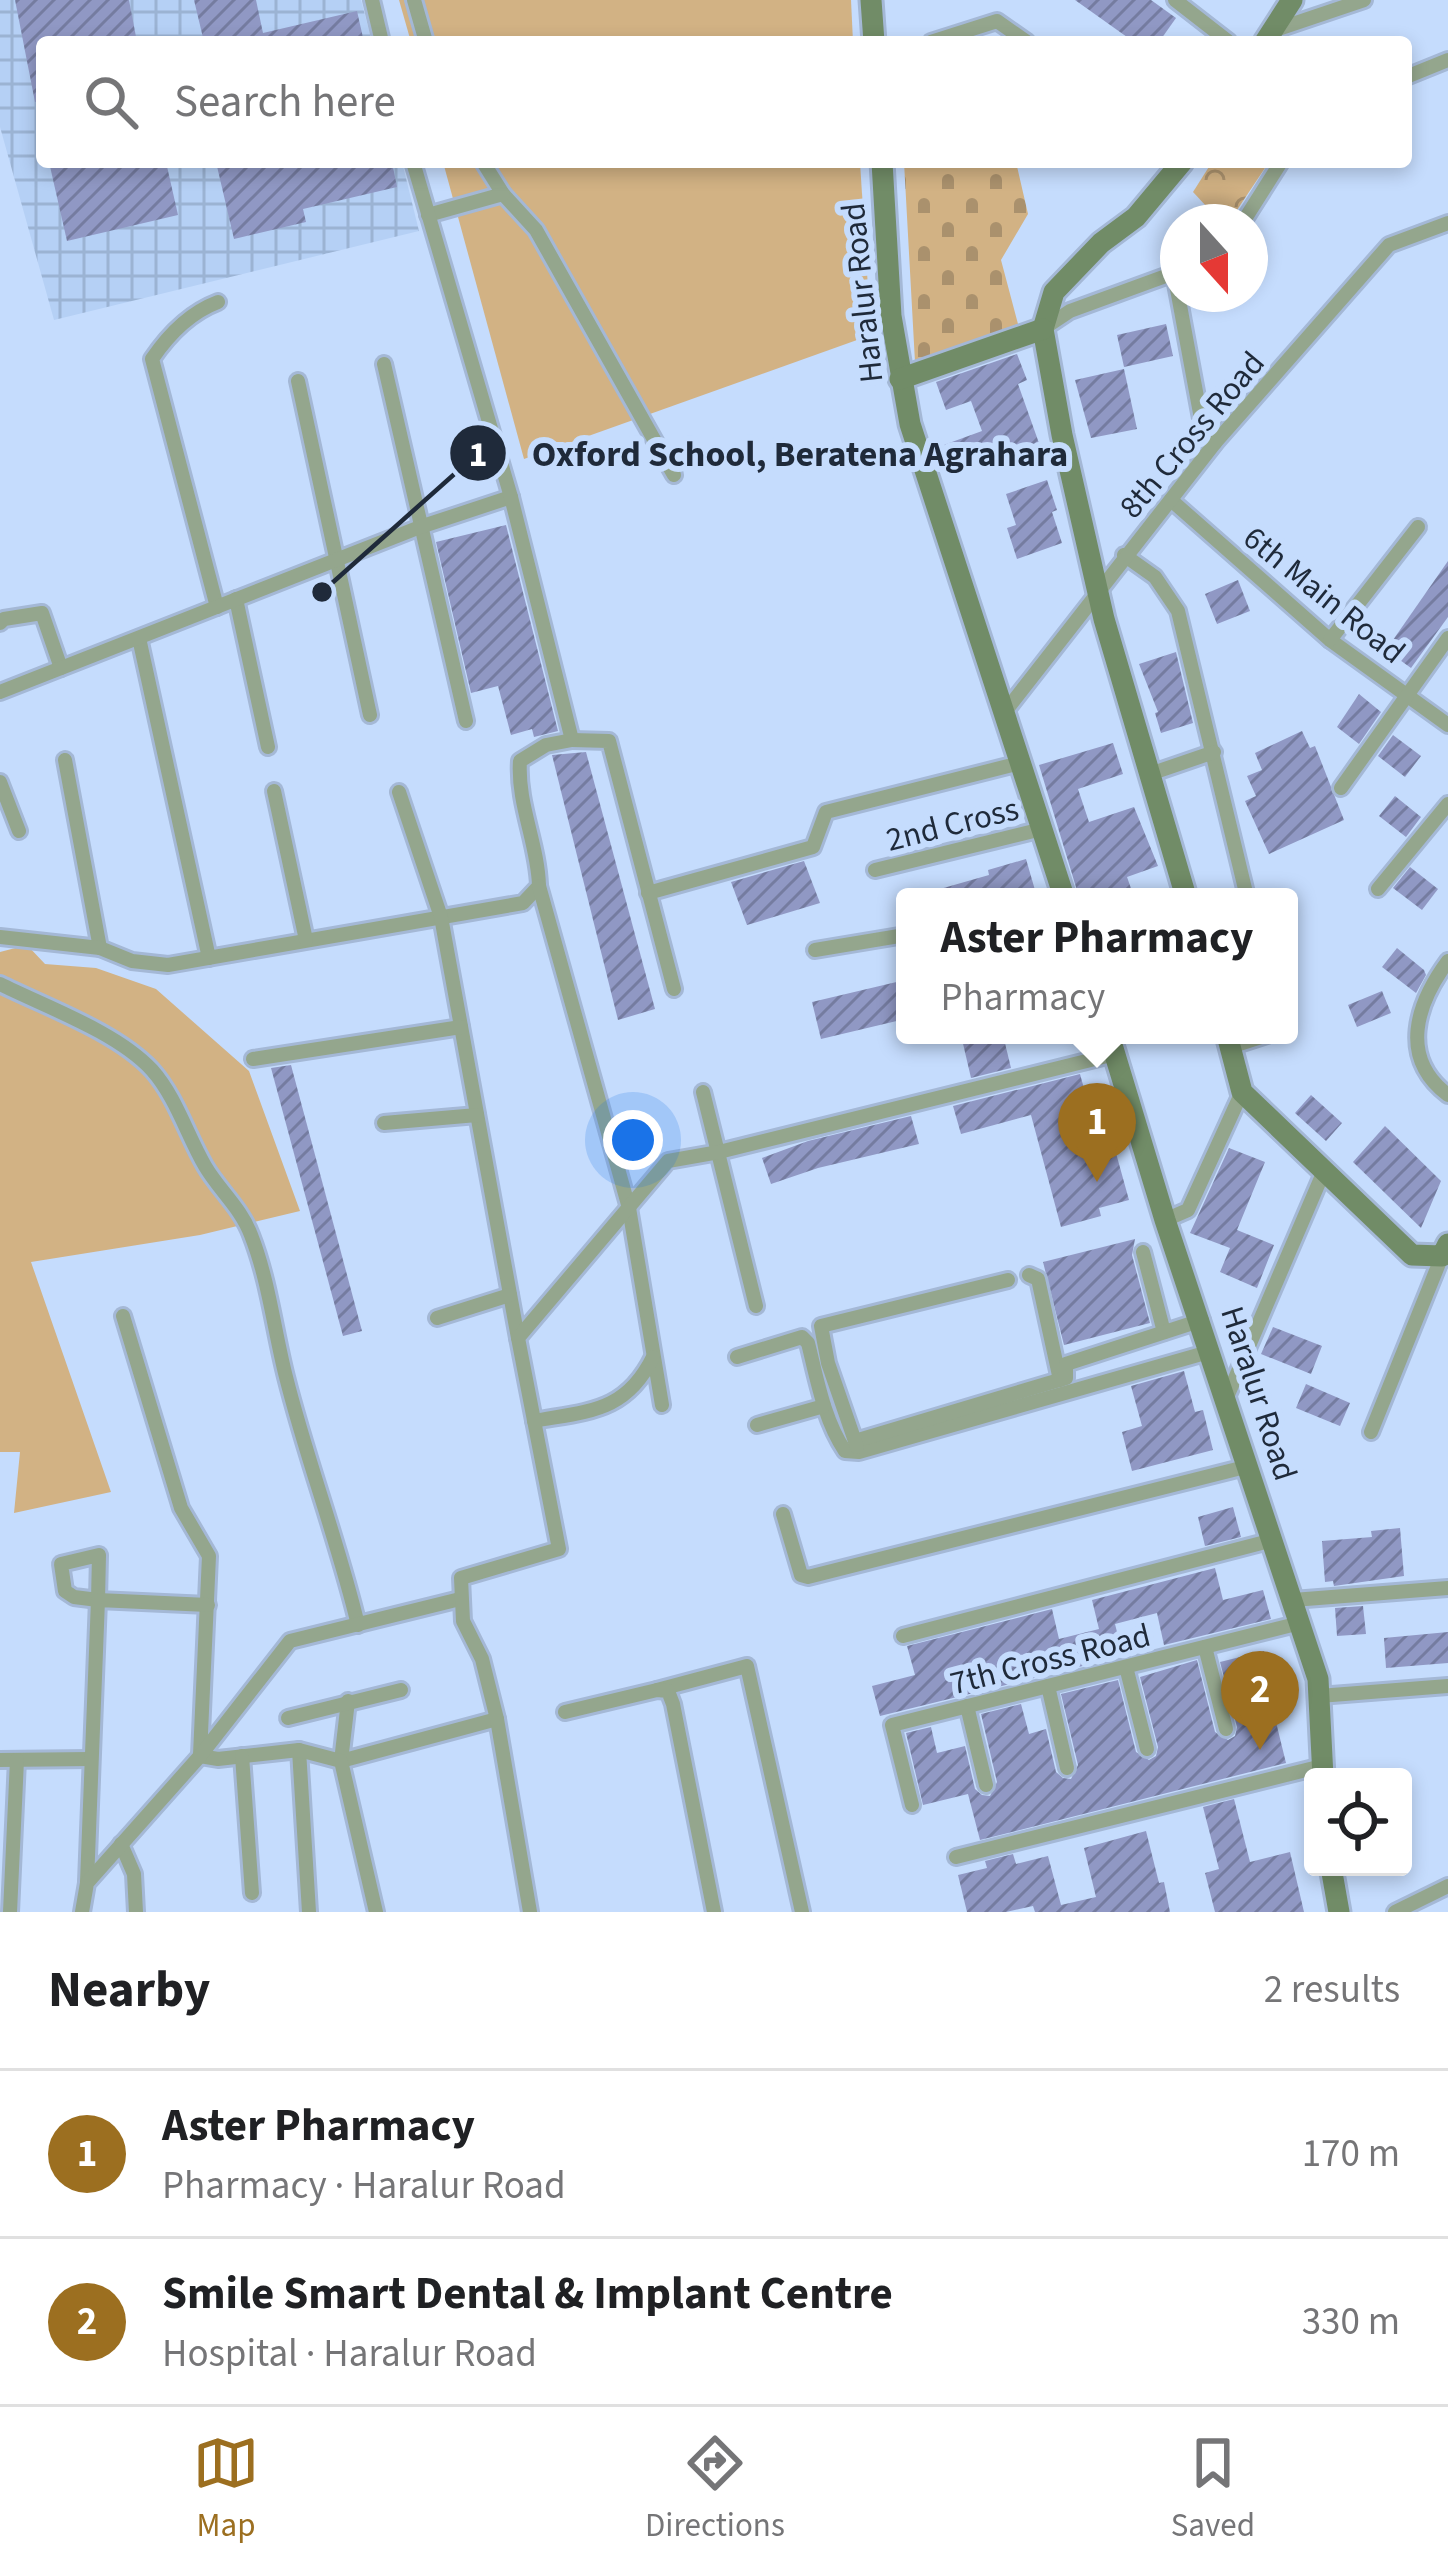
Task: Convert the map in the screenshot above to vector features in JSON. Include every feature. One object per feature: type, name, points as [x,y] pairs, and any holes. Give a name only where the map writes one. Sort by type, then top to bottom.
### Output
[{"type":"street","points":[[372,0],[381,36]]},
{"type":"street","points":[[414,0],[424,36]]},
{"type":"street","points":[[871,0],[874,36]]},
{"type":"street","points":[[1175,0],[1221,36]]},
{"type":"street","points":[[1269,36],[1292,0]]},
{"type":"street","points":[[1270,36],[1364,0]]},
{"type":"street","points":[[949,36],[997,20],[1020,36]]},
{"type":"street","points":[[1305,22],[1309,36]]},
{"type":"street","points":[[1412,74],[1448,60]]},
{"type":"street","points":[[415,168],[511,497],[572,740]]},
{"type":"street","points":[[487,168],[536,230],[674,475]]},
{"type":"street","name":"Haralur Road","points":[[882,168],[892,316],[910,424],[1057,888]]},
{"type":"street","points":[[1177,168],[1136,217],[1101,242],[1054,292],[1043,329],[1098,591],[1183,888]]},
{"type":"street","points":[[1255,204],[1277,168]]},
{"type":"street","points":[[428,214],[503,194]]},
{"type":"street","name":"8th Cross Road","points":[[1004,713],[1215,443],[1389,245],[1448,223]]},
{"type":"street","points":[[900,379],[1043,329],[1070,311],[1160,278]]},
{"type":"street","points":[[217,607],[152,359],[169,334],[202,308],[218,302]]},
{"type":"street","points":[[1183,312],[1202,424],[1215,443]]},
{"type":"street","points":[[384,364],[466,721]]},
{"type":"street","points":[[298,381],[370,715]]},
{"type":"street","points":[[0,692],[420,527],[511,497]]},
{"type":"street","name":"6th Main Road","points":[[1171,500],[1330,640],[1448,725]]},
{"type":"street","points":[[1330,640],[1418,526]]},
{"type":"street","points":[[1124,555],[1155,577],[1178,611],[1244,888]]},
{"type":"street","points":[[236,599],[268,747]]},
{"type":"street","points":[[0,623],[42,613],[61,668]]},
{"type":"street","points":[[139,638],[209,958]]},
{"type":"street","points":[[1341,788],[1448,638]]},
{"type":"street","points":[[662,1406],[628,1208],[539,886],[518,781],[520,761],[546,745],[609,740],[674,989]]},
{"type":"street","points":[[1150,774],[1214,752]]},
{"type":"street","points":[[64,760],[100,948]]},
{"type":"street","points":[[648,893],[813,847],[826,812],[1020,763]]},
{"type":"street","points":[[0,782],[19,831]]},
{"type":"street","points":[[274,791],[306,940]]},
{"type":"street","points":[[399,792],[441,917],[559,1550],[461,1578],[463,1621],[482,1659],[496,1719],[530,1912]]},
{"type":"street","points":[[1378,890],[1448,804]]},
{"type":"street","name":"2nd Cross","points":[[875,870],[1042,829]]},
{"type":"street","points":[[0,937],[100,948],[132,961],[168,965],[523,903],[539,886]]},
{"type":"street","points":[[815,950],[896,936]]},
{"type":"street","points":[[1448,961],[1432,984],[1415,1030],[1420,1056],[1448,1095]]},
{"type":"street","points":[[0,984],[83,1024],[151,1069],[206,1167],[241,1214],[277,1326],[285,1373],[338,1542],[358,1624]]},
{"type":"street","points":[[254,1059],[461,1028]]},
{"type":"street","points":[[1229,1044],[1242,1092],[1324,1172],[1412,1255],[1445,1250]]},
{"type":"street","points":[[518,1338],[668,1160],[719,1152],[1112,1045]]},
{"type":"street","name":"Haralur Road","points":[[1112,1045],[1318,1679],[1323,1768]]},
{"type":"street","points":[[703,1092],[756,1306]]},
{"type":"street","points":[[1166,1220],[1188,1210],[1242,1092]]},
{"type":"street","points":[[383,1123],[477,1115]]},
{"type":"street","points":[[1227,1397],[1324,1172]]},
{"type":"street","points":[[1371,1432],[1445,1250]]},
{"type":"street","points":[[1143,1252],[1164,1332]]},
{"type":"street","points":[[1029,1275],[1038,1279],[1060,1379]]},
{"type":"street","points":[[1152,1287],[1187,1276]]},
{"type":"street","points":[[857,1447],[828,1363],[821,1326],[1009,1280]]},
{"type":"street","points":[[437,1318],[510,1295]]},
{"type":"street","points":[[123,1316],[181,1508],[194,1534],[206,1545],[208,1605],[200,1756]]},
{"type":"street","points":[[857,1447],[1060,1379],[1067,1376],[1066,1364],[1202,1321]]},
{"type":"street","points":[[736,1357],[802,1337],[844,1450],[1211,1351]]},
{"type":"street","points":[[534,1421],[596,1410],[618,1400],[634,1390],[653,1357]]},
{"type":"street","points":[[757,1425],[824,1406]]},
{"type":"street","points":[[783,1514],[796,1566],[801,1575],[808,1576],[1249,1466]]},
{"type":"street","points":[[903,1636],[1273,1540]]},
{"type":"street","points":[[1293,1600],[1448,1588]]},
{"type":"street","points":[[87,1883],[200,1756],[290,1641],[460,1598]]},
{"type":"street","points":[[82,1912],[98,1600],[208,1605]]},
{"type":"street","name":"7th Cross Road","points":[[912,1805],[892,1725],[1300,1624]]},
{"type":"street","points":[[1205,1647],[1226,1730]]},
{"type":"street","points":[[565,1712],[747,1666],[802,1912]]},
{"type":"street","points":[[1126,1667],[1147,1749]]},
{"type":"street","points":[[1048,1686],[1067,1768]]},
{"type":"street","points":[[1319,1696],[1448,1687]]},
{"type":"street","points":[[287,1718],[401,1690]]},
{"type":"street","points":[[657,1690],[668,1691],[674,1704],[714,1912]]},
{"type":"street","points":[[348,1701],[341,1761],[376,1912]]},
{"type":"street","points":[[967,1706],[986,1785]]},
{"type":"street","points":[[200,1756],[298,1750],[341,1761],[496,1719]]},
{"type":"street","points":[[298,1750],[309,1912]]},
{"type":"street","points":[[242,1756],[252,1893]]},
{"type":"street","points":[[0,1760],[91,1759]]},
{"type":"street","points":[[10,1912],[17,1760]]},
{"type":"street","points":[[956,1857],[1304,1775]]},
{"type":"street","points":[[122,1844],[134,1874],[136,1912]]},
{"type":"street","points":[[1333,1876],[1339,1912]]},
{"type":"street","points":[[1395,1912],[1448,1886]]},
{"type":"shaded area","points":[[0,0],[361,0],[370,36],[36,36],[36,168],[403,168],[419,231],[54,320],[0,127]]},
{"type":"green space","points":[[399,0],[851,0],[853,36],[409,36]]},
{"type":"green space","points":[[445,168],[860,168],[871,335],[524,459]]},
{"type":"green space","points":[[904,168],[1017,168],[1028,214],[1001,260],[1018,324],[915,362]]},
{"type":"green space","points":[[1208,168],[1265,168],[1241,204],[1204,204],[1193,192]]},
{"type":"green space","points":[[27,945],[45,964],[96,968],[156,989],[249,1071],[300,1211],[200,1235],[31,1262],[111,1492],[14,1513],[20,1452],[0,1452],[0,952]]},
{"type":"building","points":[[15,0],[129,0],[136,36],[36,36],[35,102]]},
{"type":"building","points":[[194,0],[256,0],[263,33],[357,11],[363,36],[203,36]]},
{"type":"building","points":[[1075,0],[1151,0],[1176,18],[1163,36],[1126,36]]},
{"type":"building","points":[[50,168],[167,168],[178,215],[67,241]]},
{"type":"building","points":[[217,168],[393,168],[397,187],[303,209],[306,222],[234,239]]},
{"type":"building","points":[[1166,324],[1173,356],[1124,367],[1117,335]]},
{"type":"building","points":[[1017,354],[1027,380],[1018,384],[1040,446],[953,477],[941,446],[982,431],[971,401],[946,410],[936,382]]},
{"type":"building","points":[[1124,369],[1137,429],[1091,438],[1075,380]]},
{"type":"building","points":[[1047,480],[1062,543],[1017,559],[1007,528],[1016,525],[1006,494]]},
{"type":"building","points":[[506,525],[558,731],[534,737],[532,729],[511,735],[498,686],[471,693],[436,542]]},
{"type":"building","points":[[1448,561],[1448,617],[1411,668],[1386,650]]},
{"type":"building","points":[[1238,580],[1250,611],[1217,624],[1205,594]]},
{"type":"building","points":[[1176,652],[1193,723],[1161,733],[1139,664]]},
{"type":"building","points":[[1359,694],[1381,712],[1359,744],[1337,727]]},
{"type":"building","points":[[1302,731],[1310,748],[1315,746],[1344,820],[1269,854],[1245,801],[1256,796],[1247,776],[1262,770],[1255,753]]},
{"type":"building","points":[[1393,735],[1421,756],[1405,777],[1378,756]]},
{"type":"building","points":[[1113,743],[1123,774],[1078,789],[1089,822],[1134,807],[1158,866],[1127,877],[1131,888],[1076,888],[1039,765]]},
{"type":"building","points":[[586,752],[655,1009],[618,1020],[552,755]]},
{"type":"building","points":[[1395,796],[1421,817],[1406,837],[1379,816]]},
{"type":"building","points":[[1026,859],[1034,888],[944,888],[989,875],[988,870]]},
{"type":"building","points":[[804,861],[820,903],[747,925],[731,882]]},
{"type":"building","points":[[1410,867],[1438,889],[1422,910],[1393,888]]},
{"type":"building","points":[[1397,948],[1424,970],[1416,993],[1382,967]]},
{"type":"building","points":[[896,982],[896,1021],[821,1039],[812,1002]]},
{"type":"building","points":[[1382,991],[1391,1013],[1357,1027],[1348,1005]]},
{"type":"building","points":[[963,1044],[1005,1044],[1011,1068],[971,1078]]},
{"type":"building","points":[[291,1065],[362,1331],[343,1336],[271,1068]]},
{"type":"building","points":[[1080,1074],[1088,1103],[1101,1099],[1129,1200],[1099,1208],[1101,1216],[1061,1227],[1031,1115],[961,1134],[953,1106]]},
{"type":"building","points":[[1311,1095],[1342,1123],[1326,1141],[1295,1113]]},
{"type":"building","points":[[911,1116],[919,1144],[771,1184],[762,1158],[808,1141]]},
{"type":"building","points":[[1385,1126],[1441,1181],[1421,1228],[1353,1162]]},
{"type":"building","points":[[1229,1148],[1265,1162],[1237,1230],[1274,1245],[1257,1288],[1220,1272],[1230,1248],[1190,1233]]},
{"type":"building","points":[[1135,1239],[1132,1255],[1150,1323],[1064,1345],[1043,1262]]},
{"type":"building","points":[[1273,1327],[1322,1346],[1311,1374],[1261,1354]]},
{"type":"building","points":[[1184,1371],[1195,1412],[1203,1410],[1213,1450],[1132,1471],[1122,1432],[1142,1426],[1131,1386]]},
{"type":"building","points":[[1306,1384],[1350,1403],[1340,1426],[1296,1408]]},
{"type":"building","points":[[1233,1507],[1241,1537],[1205,1546],[1198,1517]]},
{"type":"building","points":[[1400,1528],[1404,1576],[1334,1586],[1333,1581],[1325,1582],[1322,1541],[1372,1537],[1371,1531]]},
{"type":"building","points":[[1215,1568],[1223,1600],[1263,1590],[1271,1619],[1164,1645],[1157,1613],[1115,1624],[1123,1656],[880,1716],[872,1686],[915,1675],[907,1646],[1052,1609],[1059,1639],[1099,1629],[1092,1600]]},
{"type":"building","points":[[1363,1606],[1366,1634],[1337,1636],[1335,1608]]},
{"type":"building","points":[[1448,1632],[1448,1663],[1386,1668],[1384,1638]]},
{"type":"building","points":[[1264,1651],[1281,1717],[1275,1718],[1286,1763],[980,1840],[968,1794],[923,1805],[906,1733],[931,1727],[937,1753],[965,1746],[975,1789],[990,1796],[997,1782],[981,1714],[1021,1704],[1029,1734],[1046,1729],[1056,1772],[1071,1779],[1078,1765],[1061,1694],[1118,1680],[1136,1752],[1149,1760],[1158,1747],[1140,1677],[1197,1660],[1215,1732],[1228,1740],[1237,1727],[1220,1662]]},
{"type":"building","points":[[1234,1799],[1250,1862],[1290,1852],[1304,1912],[1215,1912],[1205,1873],[1219,1869],[1203,1807]]},
{"type":"building","points":[[1146,1831],[1170,1912],[1035,1912],[1033,1906],[967,1912],[958,1875],[987,1868],[985,1861],[1013,1854],[1016,1864],[1048,1856],[1061,1905],[1096,1897],[1084,1848]]},
{"type":"place","name":"Oxford School, Beratena Agrahara","points":[[322,592]]},
{"type":"place","name":"Aster Pharmacy","points":[[1097,1182]]},
{"type":"place","name":"Smile Smart Dental & Implant Centre","points":[[1260,1750]]}]
